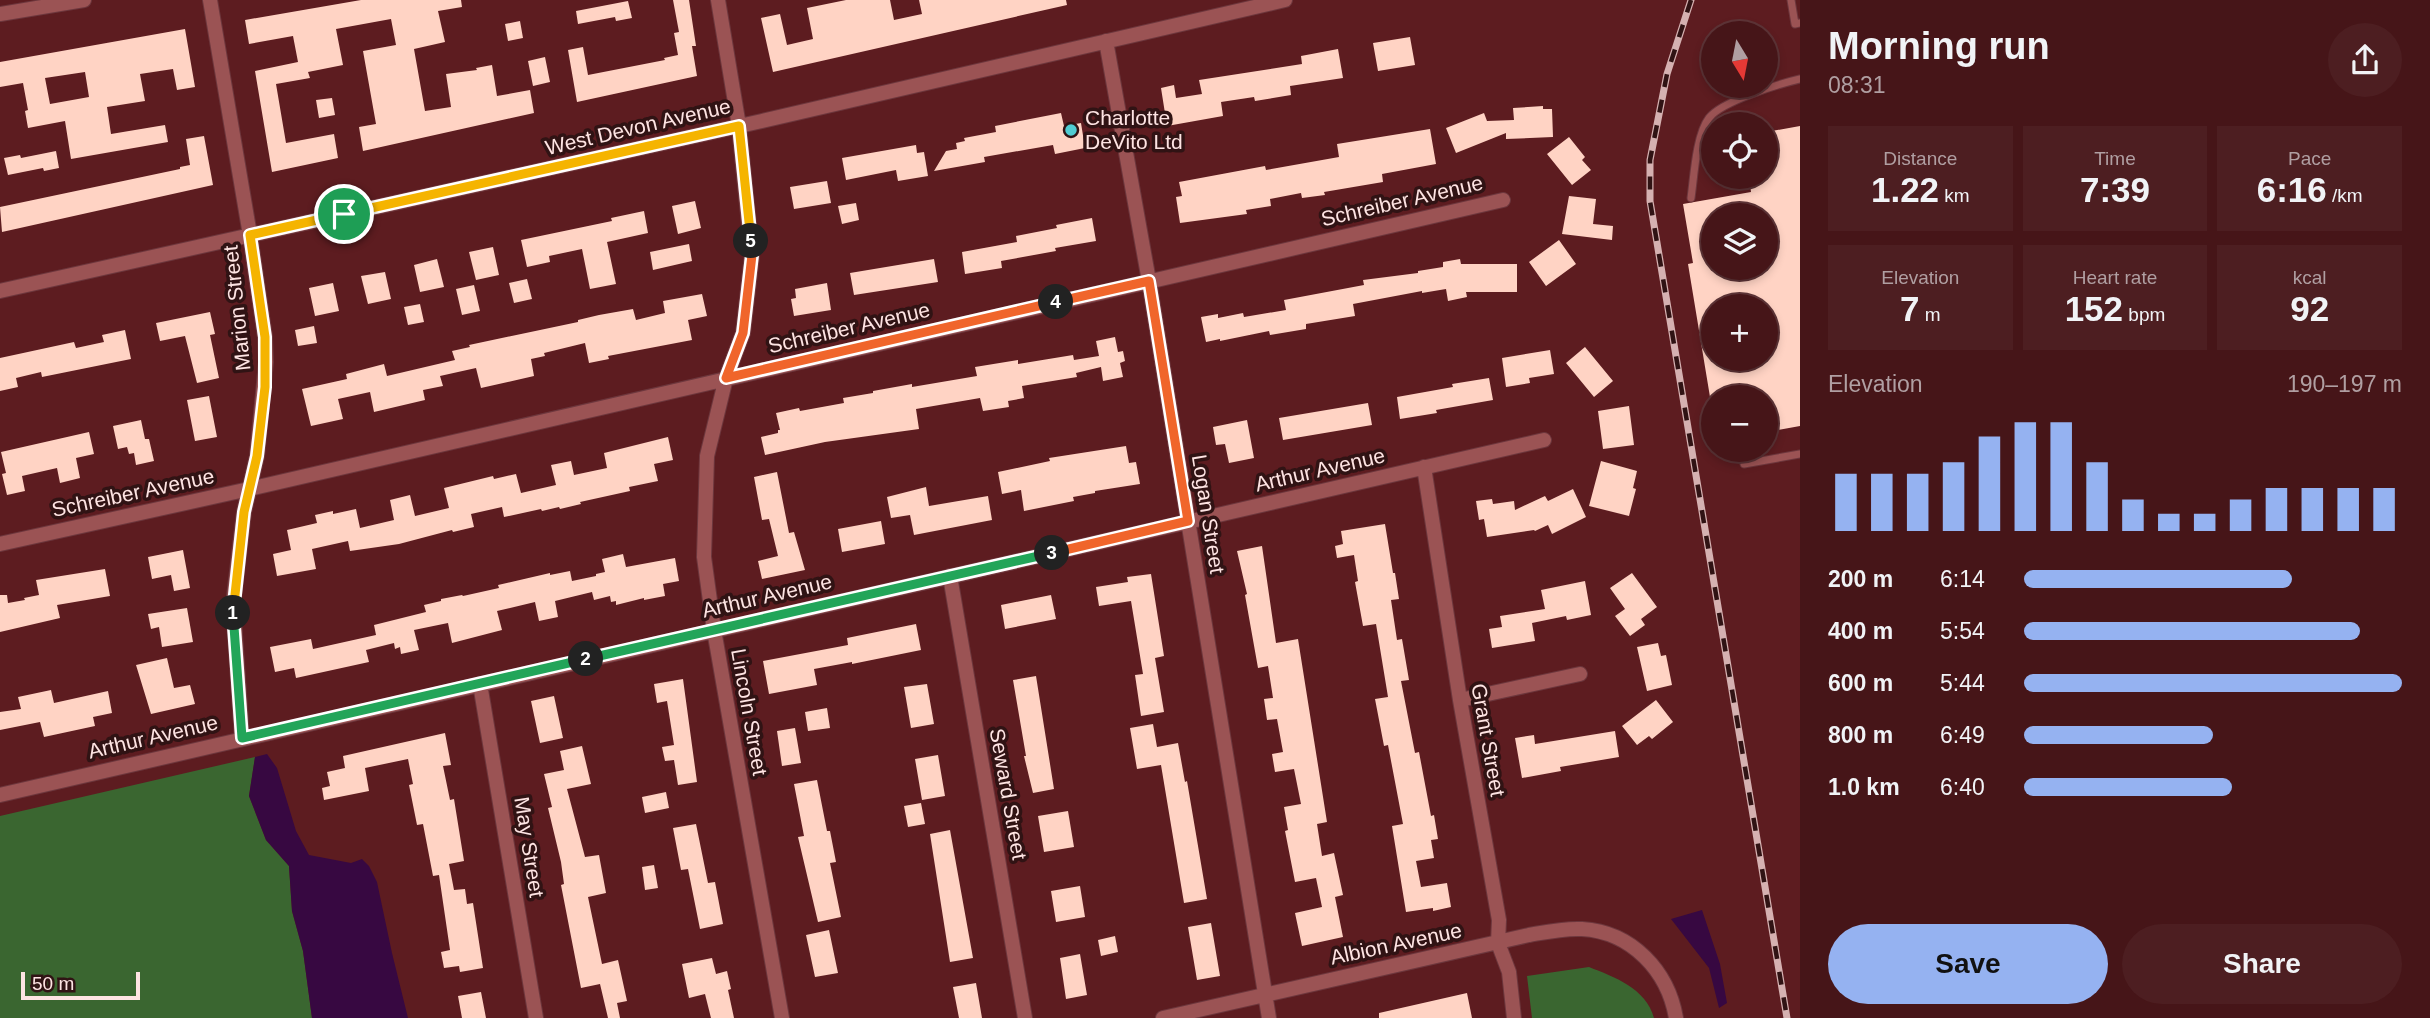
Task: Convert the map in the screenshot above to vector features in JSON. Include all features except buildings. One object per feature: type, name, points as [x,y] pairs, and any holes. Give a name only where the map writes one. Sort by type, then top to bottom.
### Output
[{"type":"street","points":[[0,14],[84,0]]},
{"type":"street","name":"Marion Street","points":[[210,0],[265,337],[266,362],[257,456],[244,512],[233,605],[242,738]]},
{"type":"street","name":"Lincoln Street","points":[[718,0],[739,126],[752,255],[743,333],[726,378],[707,456],[704,557],[714,630],[782,1018]]},
{"type":"street","name":"West Devon Avenue","points":[[0,291],[739,126],[1285,0]]},
{"type":"street","name":"Logan Street","points":[[1106,41],[1149,281],[1269,1018]]},
{"type":"street","name":"Schreiber Avenue","points":[[0,544],[1503,200]]},
{"type":"street","name":"Arthur Avenue","points":[[0,795],[1544,440]]},
{"type":"street","name":"Grant Street","points":[[1424,467],[1460,700],[1499,920],[1498,943],[1509,972],[1514,1018]]},
{"type":"street","name":"Seward Street","points":[[950,576],[1025,1018]]},
{"type":"street","points":[[1460,700],[1580,674]]},
{"type":"street","name":"May Street","points":[[480,684],[536,1018]]},
{"type":"street","name":"Albion Avenue","points":[[1163,1018],[1541,933],[1582,929],[1615,936],[1636,948],[1655,967],[1665,985],[1676,1018]]},
{"type":"lane","points":[[1791,0],[1795,24],[1800,23]]},
{"type":"lane","points":[[1691,198],[1699,145],[1710,117],[1765,88],[1800,79]]},
{"type":"lane","points":[[1744,464],[1800,454]]},
{"type":"green space","points":[[255,757],[249,796],[266,840],[289,866],[292,911],[303,951],[312,1018],[0,1018],[0,816]]},
{"type":"green space","points":[[1589,967],[1637,991],[1654,1018],[1532,1018],[1527,976]]},
{"type":"shaded area","points":[[267,754],[277,768],[296,831],[309,855],[351,863],[362,859],[369,866],[377,882],[408,1018],[312,1018],[303,951],[292,911],[289,866],[266,840],[249,796],[255,757]]},
{"type":"shaded area","points":[[1702,910],[1720,964],[1727,1003],[1719,1008],[1709,968],[1671,919]]},
{"type":"railway","points":[[1691,0],[1667,74],[1650,160],[1650,201],[1787,1018]]},
{"type":"place","name":"Charlotte DeVito Ltd","points":[[1071,130]]},
{"type":"route","points":[[739,126],[752,255],[743,333],[726,378],[1149,281],[1188,521],[242,738],[233,605],[244,512],[257,456],[266,362],[265,337],[250,235],[344,214],[739,126]]}]
